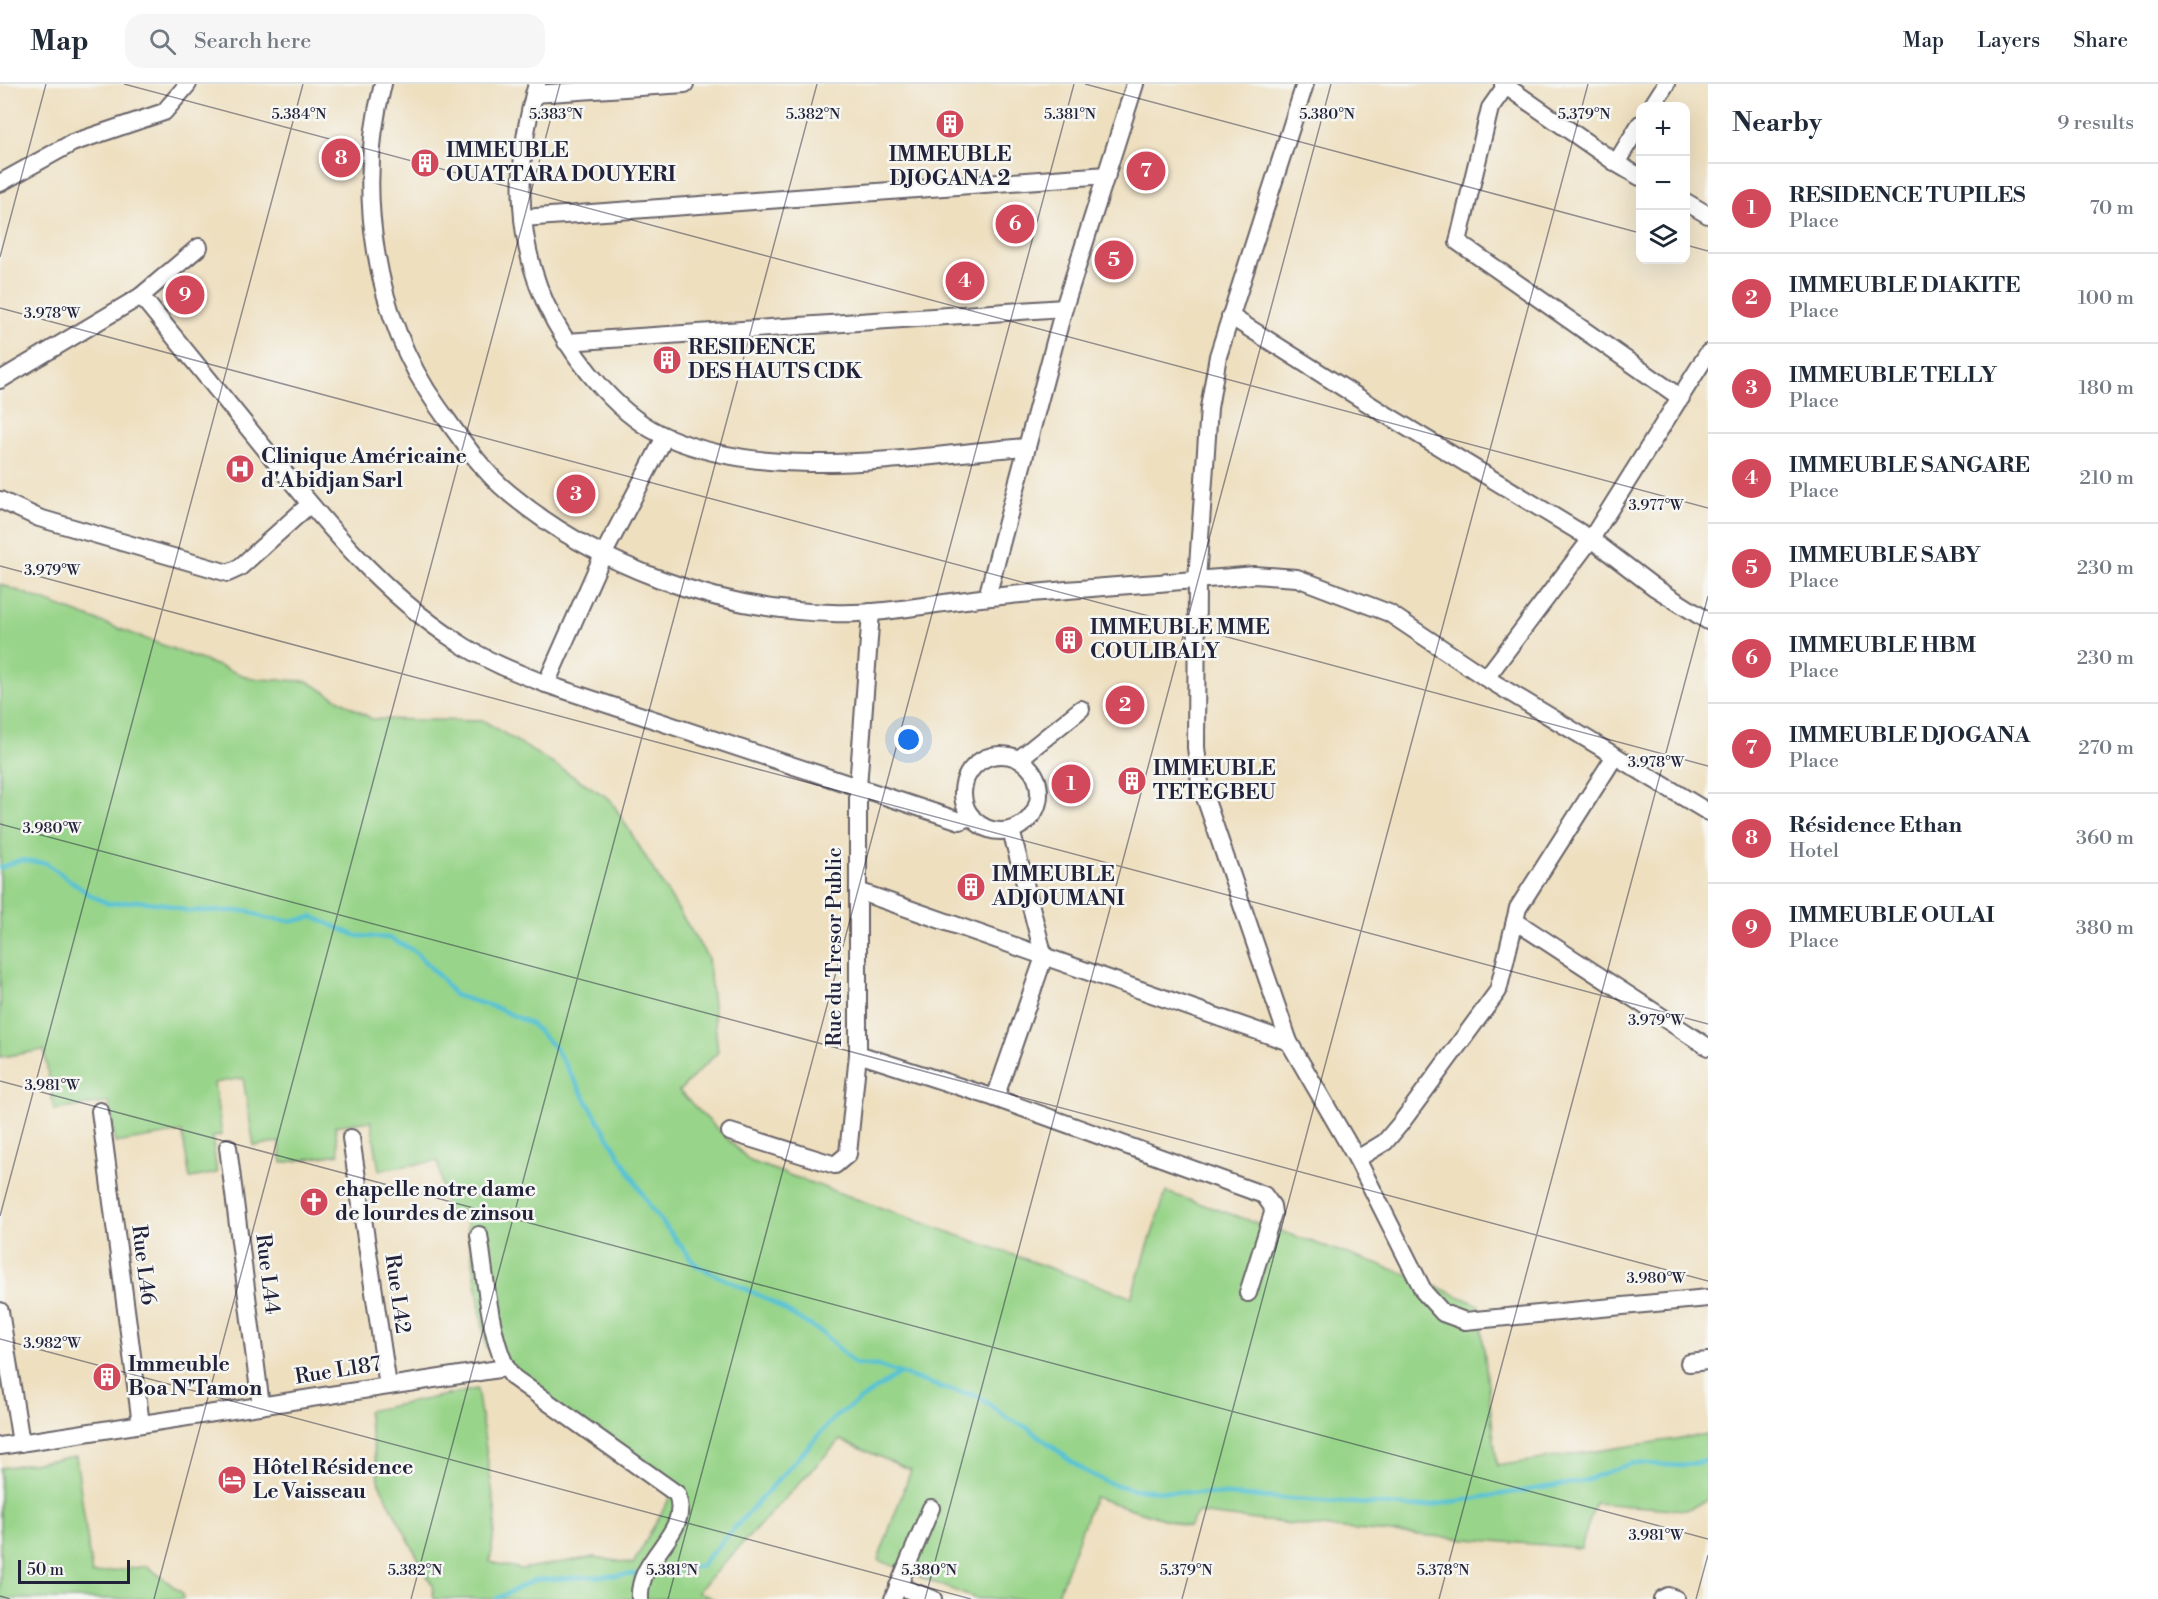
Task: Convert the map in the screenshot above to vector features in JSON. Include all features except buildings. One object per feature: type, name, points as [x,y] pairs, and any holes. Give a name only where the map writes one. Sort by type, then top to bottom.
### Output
[{"type":"street","points":[[0,183],[72,143],[164,112],[188,84]]},
{"type":"street","points":[[383,84],[374,118],[371,157],[373,226],[383,284],[401,343],[439,409],[460,438],[507,492],[556,527],[603,555],[687,586],[761,606],[831,613],[872,612],[987,597],[1277,575],[1317,584],[1389,613],[1486,678],[1708,812]]},
{"type":"street","points":[[685,84],[535,89],[524,140],[521,185],[529,259],[539,292],[566,342],[581,364],[640,422],[665,437],[703,450],[777,464],[814,464],[1026,447]]},
{"type":"street","points":[[987,597],[1064,308],[1136,84]]},
{"type":"street","points":[[1305,84],[1230,316],[1218,357],[1209,408],[1197,580],[1195,736],[1200,783],[1289,1042],[1357,1159],[1424,1292],[1443,1313],[1465,1321],[1708,1298]]},
{"type":"street","points":[[1655,102],[1666,84]]},
{"type":"street","points":[[1636,174],[1616,163],[1505,85],[1491,108],[1458,242],[1681,398]]},
{"type":"street","points":[[1616,163],[1636,132]]},
{"type":"street","points":[[523,218],[1107,175]]},
{"type":"street","points":[[1690,204],[1708,215]]},
{"type":"street","points":[[0,380],[141,296],[199,247]]},
{"type":"street","points":[[141,296],[310,504],[376,579],[456,642],[498,665],[546,684],[960,821],[971,816]]},
{"type":"street","points":[[566,342],[1064,308]]},
{"type":"street","points":[[1230,316],[1380,411],[1591,539],[1654,587],[1708,621]]},
{"type":"street","points":[[1486,678],[1591,539],[1708,353]]},
{"type":"street","points":[[546,684],[603,555],[665,437]]},
{"type":"street","points":[[0,500],[39,518],[228,573],[239,568],[310,504]]},
{"type":"street","name":"Rue du Tresor Public","points":[[730,1132],[835,1165],[843,1161],[848,1154],[858,1054],[858,787],[872,612]]},
{"type":"street","points":[[1019,759],[1081,709]]},
{"type":"street","points":[[994,755],[1007,755],[1019,759],[1029,767],[1036,778],[1038,797],[1032,815],[1011,830],[988,829],[971,816],[963,792],[966,779],[972,768],[994,755]]},
{"type":"street","points":[[1357,1159],[1385,1142],[1401,1123],[1498,991],[1518,908],[1615,756]]},
{"type":"street","points":[[995,1098],[1044,957],[1011,830]]},
{"type":"street","points":[[858,891],[1289,1042]]},
{"type":"street","points":[[1515,921],[1708,1047]]},
{"type":"street","points":[[858,1054],[995,1098],[1264,1195],[1272,1206],[1273,1213],[1248,1293]]},
{"type":"street","name":"Rue L46","points":[[100,1111],[141,1424]]},
{"type":"street","name":"Rue L42","points":[[351,1138],[388,1386]]},
{"type":"street","name":"Rue L44","points":[[228,1147],[261,1406]]},
{"type":"street","points":[[479,1235],[497,1341],[505,1368],[514,1378],[677,1494],[681,1515],[670,1537],[652,1559],[639,1585],[640,1599]]},
{"type":"street","points":[[0,1311],[21,1443]]},
{"type":"street","points":[[1689,1363],[1708,1361]]},
{"type":"street","name":"Rue L187","points":[[0,1446],[505,1368]]},
{"type":"street","points":[[931,1508],[896,1593],[933,1599]]},
{"type":"street","points":[[1662,1599],[1668,1596],[1677,1599]]},
{"type":"green space","points":[[0,584],[253,679],[307,681],[372,719],[484,721],[610,799],[708,958],[718,1052],[679,1091],[750,1161],[1131,1297],[1166,1192],[1412,1276],[1479,1305],[1497,1466],[1708,1434],[1708,1500],[1686,1510],[1595,1503],[1581,1548],[1318,1527],[1197,1513],[1189,1527],[1094,1497],[1056,1599],[976,1599],[878,1560],[911,1470],[840,1440],[697,1592],[714,1599],[434,1599],[432,1585],[380,1485],[367,1411],[477,1389],[496,1516],[490,1562],[521,1569],[594,1557],[633,1564],[673,1492],[518,1379],[486,1347],[465,1211],[446,1213],[438,1161],[379,1170],[371,1121],[335,1126],[339,1154],[282,1163],[279,1142],[254,1146],[243,1078],[214,1083],[222,1135],[212,1137],[217,1173],[190,1178],[182,1132],[115,1143],[109,1102],[54,1110],[44,1050],[0,1057]]},
{"type":"green space","points":[[76,1456],[92,1574],[147,1566],[182,1593],[183,1599],[0,1599],[0,1468]]},
{"type":"waterway","points":[[0,868],[20,860],[46,863],[90,895],[109,904],[136,901],[165,904],[187,911],[249,911],[264,918],[294,921],[313,917],[357,936],[389,938],[413,950],[443,980],[454,995],[497,1008],[531,1024],[555,1048],[651,1208],[697,1266],[765,1298],[824,1334],[855,1364],[879,1366],[946,1389],[978,1396],[1007,1418],[1028,1428],[1086,1472],[1107,1482],[1131,1489],[1419,1507],[1580,1482],[1632,1463],[1682,1466],[1708,1460]]},
{"type":"waterway","points":[[654,1568],[682,1569],[700,1566],[836,1416],[900,1373]]},
{"type":"waterway","points":[[496,1599],[534,1580],[641,1574]]},
{"type":"place","name":"IMMEUBLE DJOGANA 2","points":[[950,124]]},
{"type":"place","name":"Résidence Ethan","points":[[341,158]]},
{"type":"place","name":"IMMEUBLE OUATTARA DOUYERI","points":[[425,163]]},
{"type":"place","name":"IMMEUBLE DJOGANA","points":[[1146,171]]},
{"type":"place","name":"IMMEUBLE HBM","points":[[1015,224]]},
{"type":"place","name":"IMMEUBLE SABY","points":[[1114,260]]},
{"type":"place","name":"IMMEUBLE SANGARE","points":[[965,281]]},
{"type":"place","name":"IMMEUBLE OULAI","points":[[185,295]]},
{"type":"place","name":"RESIDENCE DES HAUTS CDK","points":[[667,360]]},
{"type":"place","name":"Clinique Américaine d'Abidjan Sarl","points":[[240,469]]},
{"type":"place","name":"IMMEUBLE TELLY","points":[[576,494]]},
{"type":"place","name":"IMMEUBLE MME COULIBALY","points":[[1069,640]]},
{"type":"place","name":"IMMEUBLE DIAKITE","points":[[1125,705]]},
{"type":"place","name":"IMMEUBLE TETEGBEU","points":[[1132,781]]},
{"type":"place","name":"RESIDENCE TUPILES","points":[[1071,784]]},
{"type":"place","name":"IMMEUBLE ADJOUMANI","points":[[971,887]]},
{"type":"place","name":"chapelle notre dame de lourdes de zinsou","points":[[314,1202]]},
{"type":"place","name":"Immeuble Boa N'Tamon","points":[[107,1377]]},
{"type":"place","name":"Hôtel Résidence Le Vaisseau","points":[[232,1480]]}]
